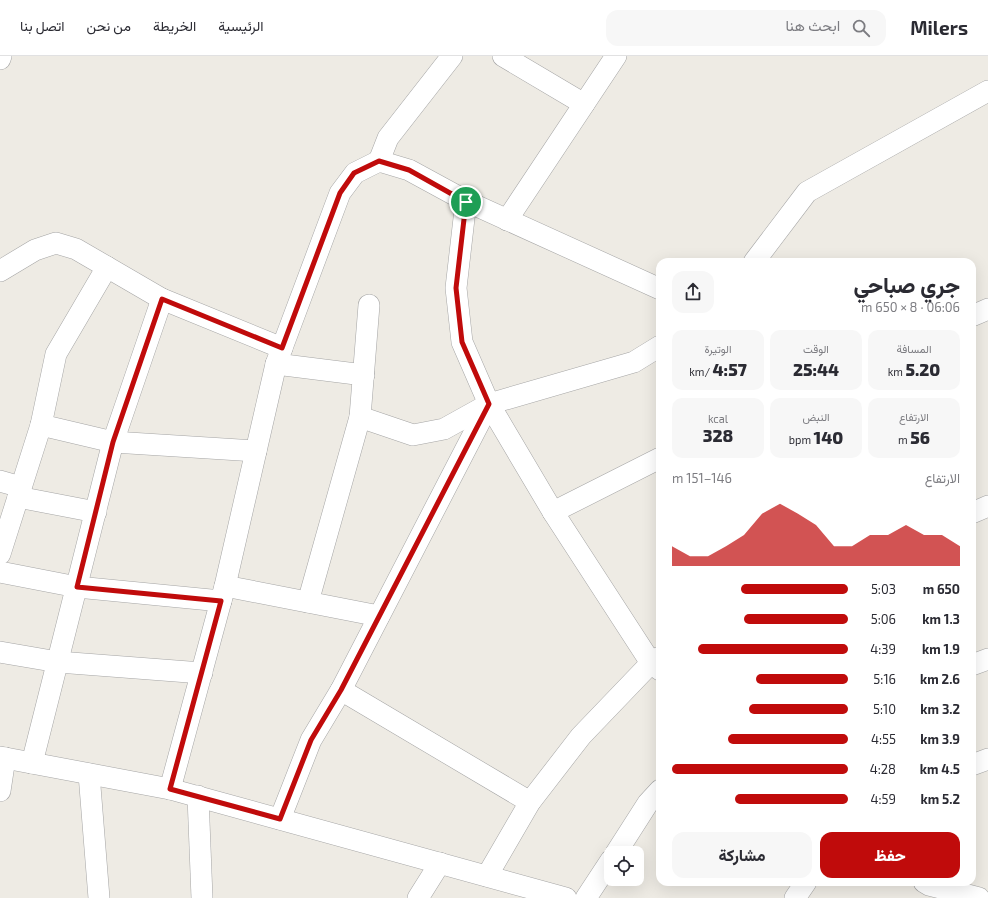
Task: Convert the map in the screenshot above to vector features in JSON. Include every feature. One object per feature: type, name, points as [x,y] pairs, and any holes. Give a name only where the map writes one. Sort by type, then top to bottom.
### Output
[{"type":"street","points":[[379,161],[388,138],[452,56]]},
{"type":"street","points":[[503,56],[584,104]]},
{"type":"street","points":[[507,220],[616,56]]},
{"type":"street","points":[[757,258],[807,192],[987,95]]},
{"type":"street","points":[[170,789],[223,594],[279,356],[340,193],[354,173],[379,161],[409,170],[466,202],[656,287]]},
{"type":"street","points":[[466,202],[456,288],[462,342],[489,404],[553,512],[656,662]]},
{"type":"street","points":[[0,271],[35,250],[56,243],[76,249],[162,299],[279,356],[364,375]]},
{"type":"street","points":[[0,554],[41,425],[56,354],[107,267]]},
{"type":"street","points":[[32,763],[113,442],[162,299]]},
{"type":"street","points":[[308,602],[360,418],[369,305]]},
{"type":"street","points":[[976,314],[988,309]]},
{"type":"street","points":[[360,418],[413,435],[444,429],[489,404],[634,362],[656,348]]},
{"type":"street","points":[[280,819],[311,740],[341,690],[489,404]]},
{"type":"street","points":[[41,425],[113,442],[256,451]]},
{"type":"street","points":[[553,512],[656,460]]},
{"type":"street","points":[[0,480],[19,492],[96,512]]},
{"type":"street","points":[[976,511],[988,506]]},
{"type":"street","points":[[0,572],[77,587],[223,594],[308,602],[379,616]]},
{"type":"street","points":[[0,652],[58,662],[202,672]]},
{"type":"street","points":[[976,662],[988,658]]},
{"type":"street","points":[[487,876],[530,802],[581,736],[656,664]]},
{"type":"street","points":[[341,690],[530,802]]},
{"type":"street","points":[[0,791],[2,758],[170,789],[566,898]]},
{"type":"street","points":[[976,764],[988,759]]},
{"type":"street","points":[[89,774],[99,898]]},
{"type":"street","points":[[620,846],[648,803],[656,794]]},
{"type":"street","points":[[198,796],[202,898]]},
{"type":"street","points":[[418,898],[440,863]]},
{"type":"street","points":[[586,898],[604,871]]},
{"type":"street","points":[[794,898],[803,886]]},
{"type":"street","points":[[924,888],[979,898]]},
{"type":"route","points":[[379,161],[409,170],[466,202],[456,288],[462,342],[489,404],[341,690],[311,740],[280,819],[170,789],[221,601],[77,587],[113,442],[162,299],[282,348],[340,193],[354,173],[379,161]]}]
